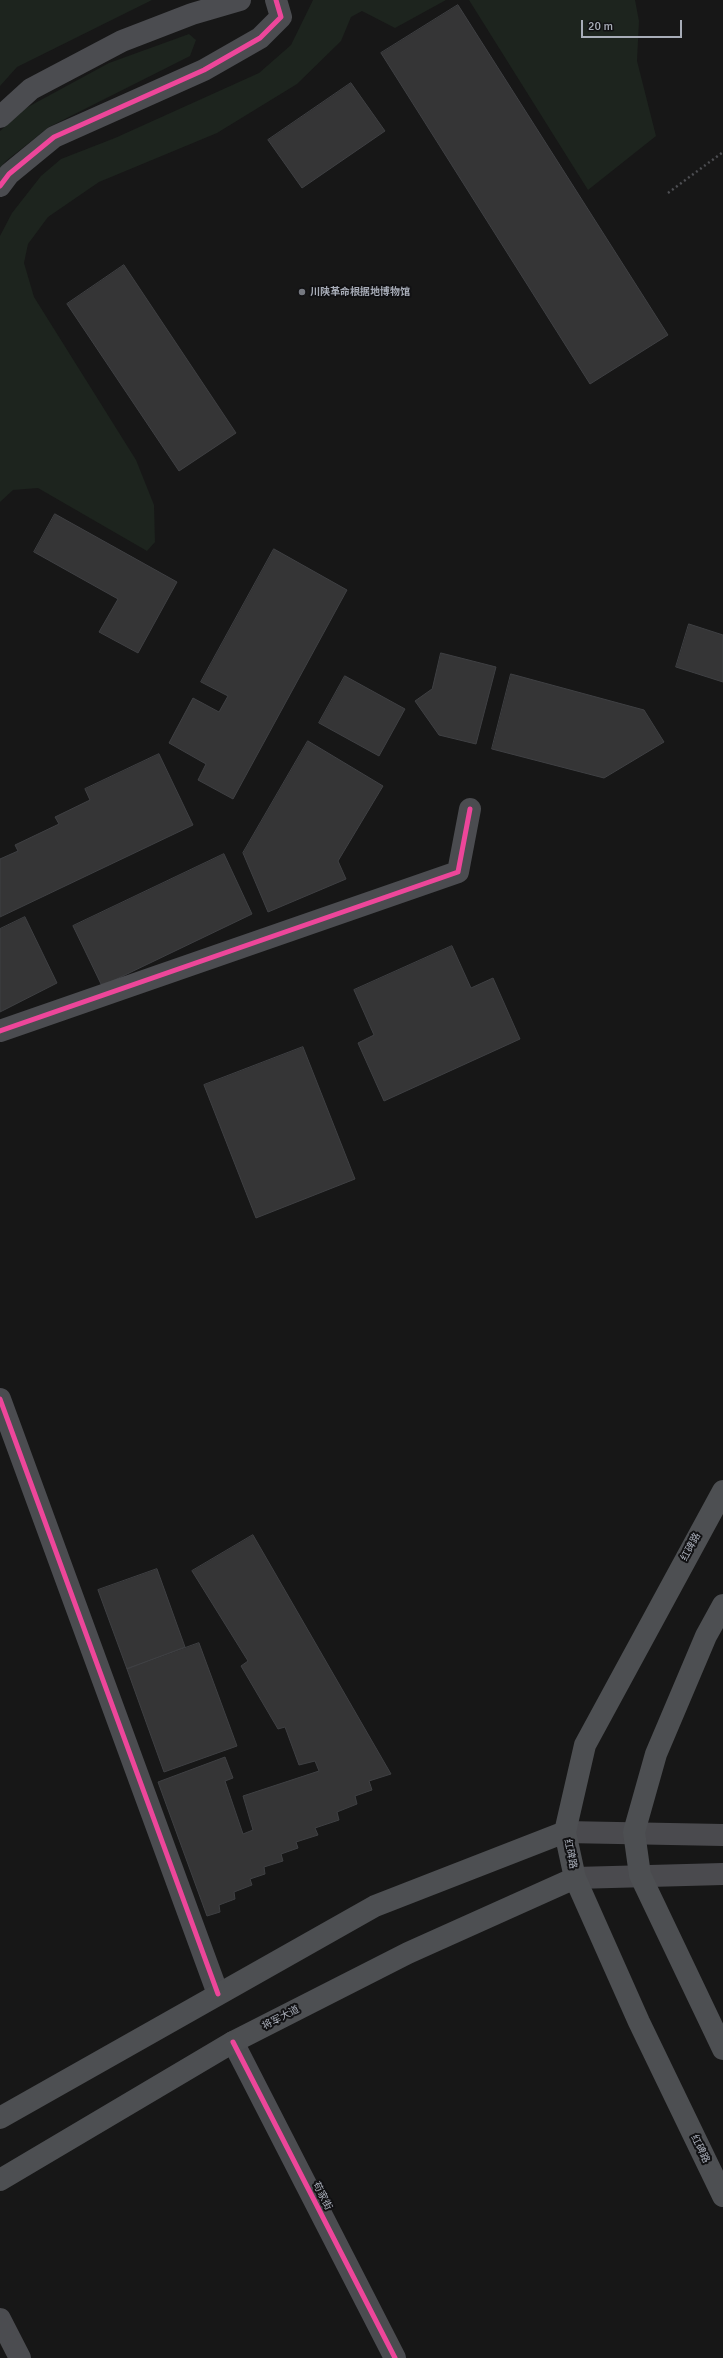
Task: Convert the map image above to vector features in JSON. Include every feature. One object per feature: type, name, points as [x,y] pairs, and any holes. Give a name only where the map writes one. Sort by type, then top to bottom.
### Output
[{"type":"main road","name":"红碑路","points":[[723,1491],[585,1745],[566,1832],[575,1878],[639,2022],[723,2196]]},
{"type":"main road","points":[[723,1605],[706,1636],[656,1754],[634,1832],[640,1875],[723,2049]]},
{"type":"main road","points":[[0,2118],[375,1906],[566,1832],[723,1834]]},
{"type":"main road","points":[[575,1878],[640,1875],[723,1874]]},
{"type":"main road","name":"将军大道","points":[[0,2180],[233,2042],[408,1953],[575,1878]]},
{"type":"street","points":[[0,117],[31,89],[122,41],[192,14],[240,0]]},
{"type":"street","points":[[0,186],[9,174],[54,137],[204,70],[260,38],[281,17],[276,0]]},
{"type":"street","points":[[0,1031],[458,872],[470,809]]},
{"type":"street","points":[[0,1399],[218,1994]]},
{"type":"street","name":"苟家街","points":[[233,2042],[395,2358]]},
{"type":"street","points":[[0,2319],[20,2358]]},
{"type":"path","points":[[668,193],[723,152]]},
{"type":"shaded area","points":[[0,0],[152,0],[17,67],[0,86]]},
{"type":"shaded area","points":[[313,0],[446,0],[395,28],[362,11],[351,17],[341,41],[297,84],[217,133],[99,182],[48,217],[28,244],[24,263],[34,297],[136,460],[154,505],[155,542],[147,551],[38,488],[13,490],[0,502],[0,236],[12,213],[41,176],[61,159],[115,138],[259,73],[291,45]]},
{"type":"shaded area","points":[[469,0],[635,0],[639,21],[637,61],[656,136],[588,190]]},
{"type":"shaded area","points":[[189,34],[196,40],[190,56],[49,127],[6,161],[0,168],[0,131],[26,108],[109,63]]},
{"type":"building","points":[[458,5],[668,335],[590,384],[381,53]]},
{"type":"building","points":[[351,83],[385,131],[302,188],[268,140]]},
{"type":"building","points":[[124,265],[236,433],[179,471],[67,304]]},
{"type":"building","points":[[55,514],[177,582],[138,653],[99,632],[118,599],[34,552]]},
{"type":"building","points":[[274,549],[347,590],[233,799],[198,780],[206,764],[169,743],[193,698],[219,712],[228,696],[201,682]]},
{"type":"building","points":[[689,624],[723,635],[723,682],[676,667]]},
{"type":"building","points":[[441,653],[496,667],[476,744],[439,735],[415,701],[432,689]]},
{"type":"building","points":[[511,674],[644,710],[664,742],[604,778],[492,749]]},
{"type":"building","points":[[345,676],[405,709],[379,756],[319,723]]},
{"type":"building","points":[[308,741],[383,786],[338,861],[346,879],[268,912],[243,853]]},
{"type":"building","points":[[159,754],[193,825],[0,917],[0,859],[18,851],[15,845],[59,824],[55,817],[90,800],[85,789]]},
{"type":"building","points":[[224,854],[252,914],[102,986],[73,926]]},
{"type":"building","points":[[25,917],[57,983],[0,1012],[0,929]]},
{"type":"building","points":[[452,946],[471,988],[493,978],[520,1039],[384,1101],[358,1043],[374,1035],[354,990]]},
{"type":"building","points":[[303,1047],[355,1179],[256,1218],[204,1085]]},
{"type":"building","points":[[253,1535],[391,1774],[369,1781],[372,1790],[355,1796],[357,1804],[337,1812],[339,1820],[315,1828],[318,1835],[296,1842],[298,1848],[281,1854],[283,1861],[264,1867],[265,1874],[250,1879],[252,1885],[234,1892],[235,1899],[219,1905],[220,1912],[207,1916],[158,1782],[225,1757],[233,1778],[225,1781],[243,1834],[253,1830],[243,1796],[319,1771],[315,1761],[299,1765],[285,1727],[278,1729],[241,1666],[248,1661],[192,1571]]},
{"type":"building","points":[[157,1569],[185,1647],[127,1669],[98,1590]]},
{"type":"building","points":[[199,1643],[237,1746],[164,1772],[127,1669]]},
{"type":"cycle path","points":[[0,186],[9,174],[54,137],[204,70],[260,38],[281,17],[276,0]]},
{"type":"cycle path","points":[[0,1031],[458,872],[470,809]]},
{"type":"cycle path","points":[[0,1399],[218,1994]]},
{"type":"cycle path","points":[[233,2042],[395,2358]]},
{"type":"place","name":"川陕革命根据地博物馆","points":[[302,292]]}]
